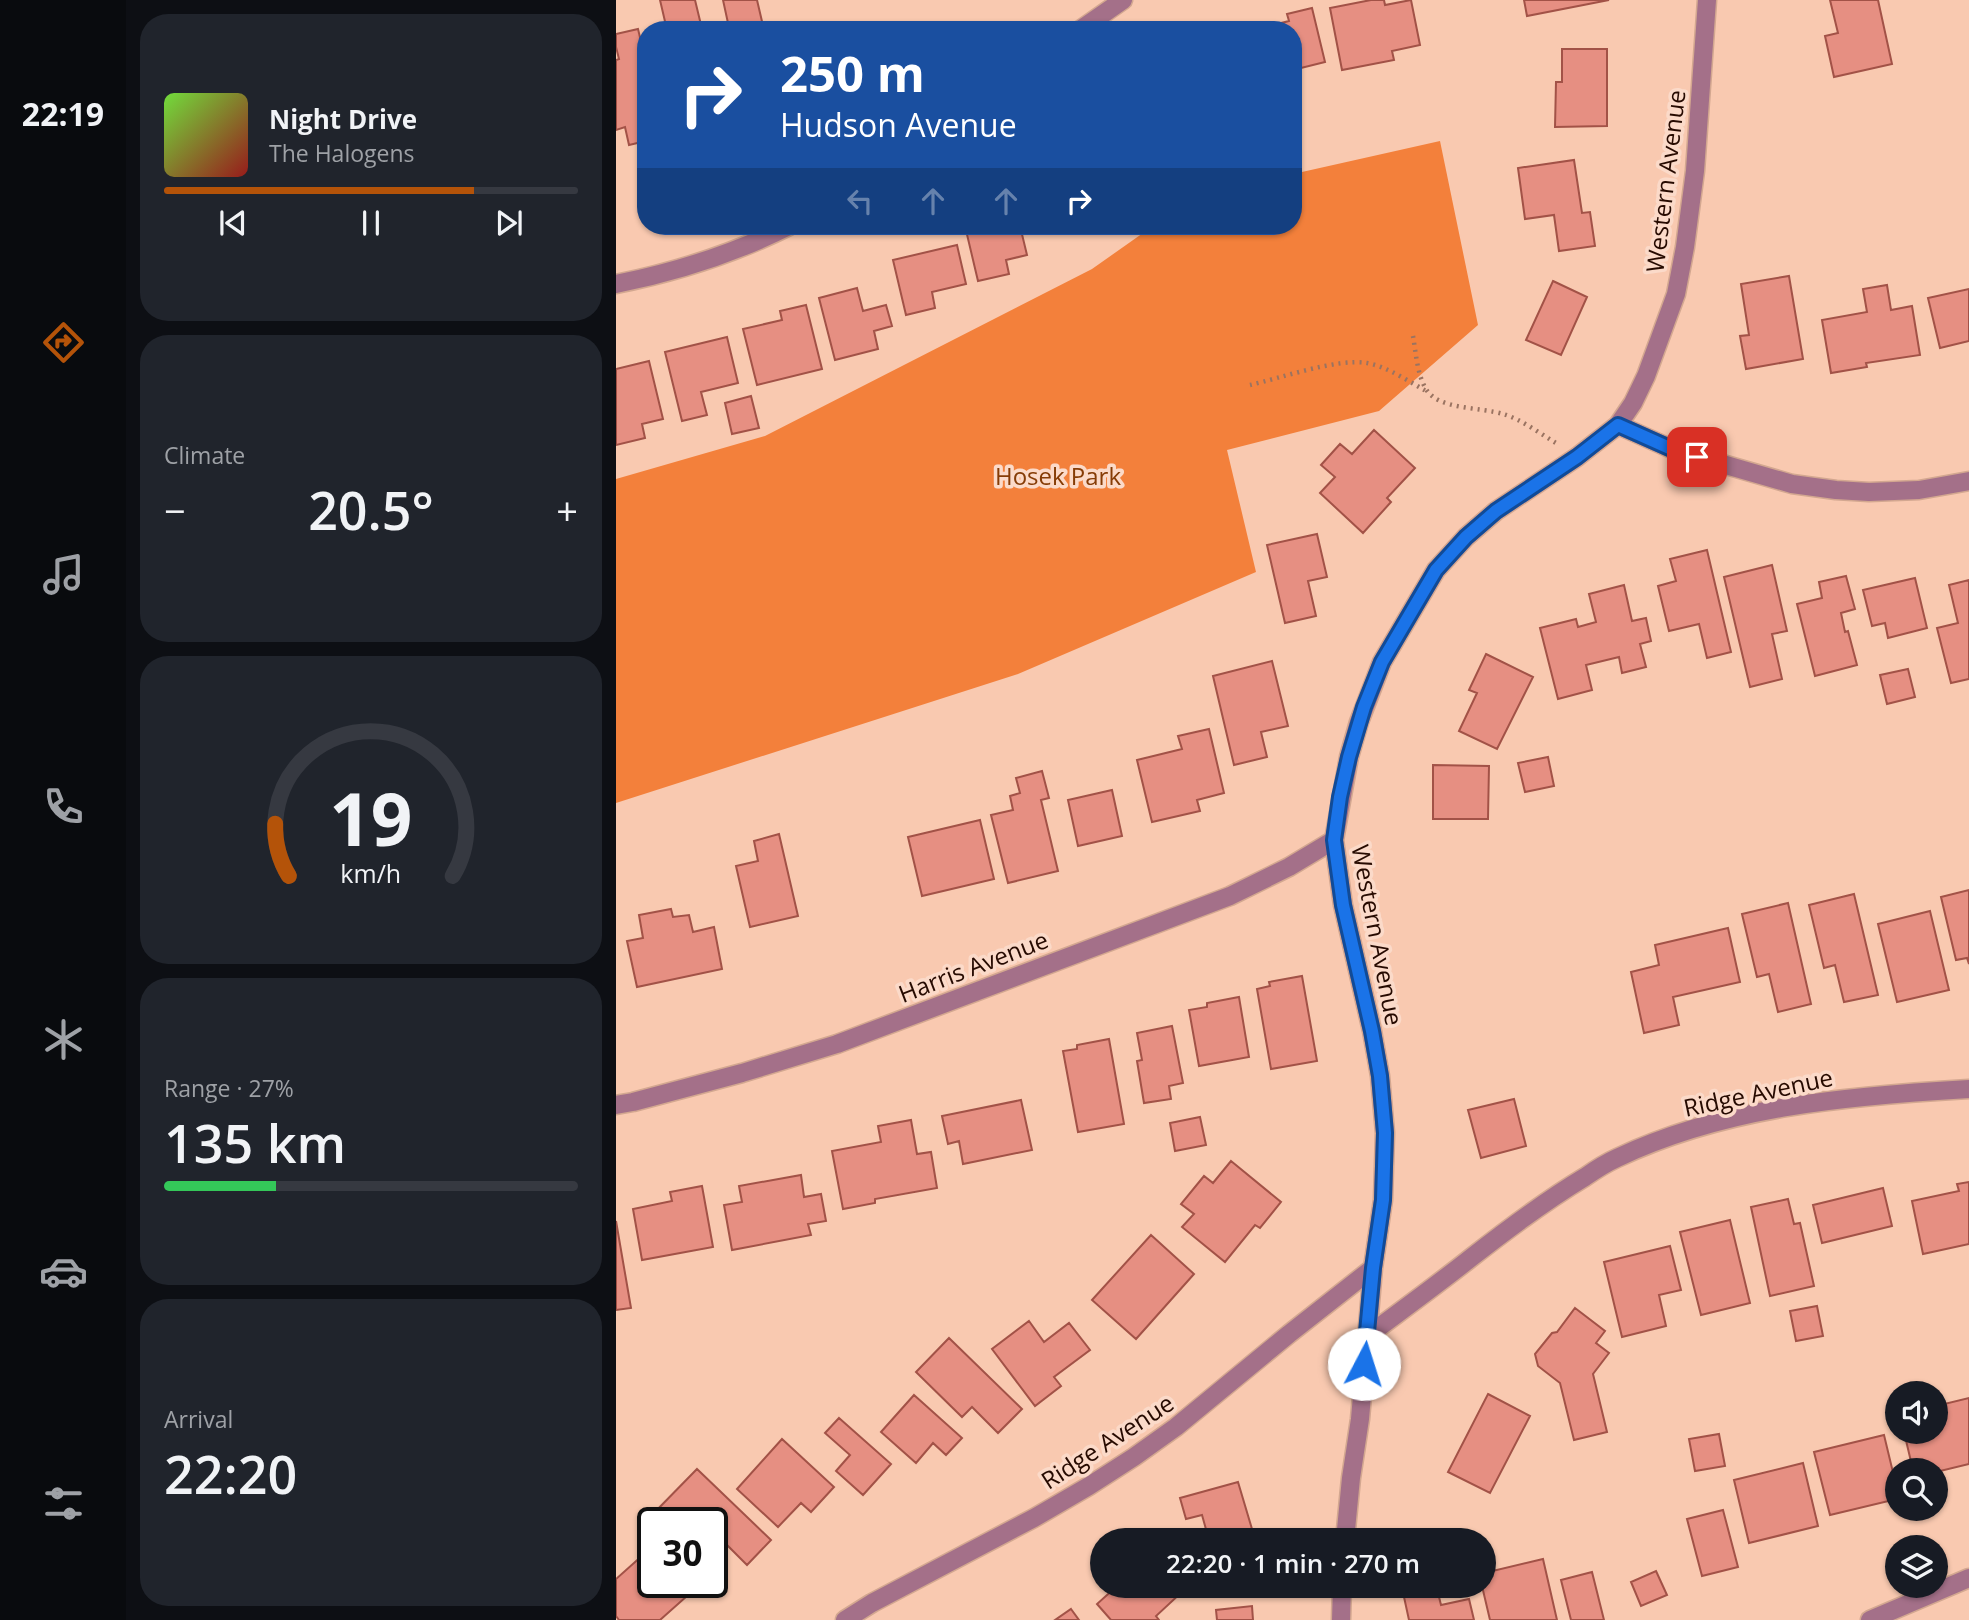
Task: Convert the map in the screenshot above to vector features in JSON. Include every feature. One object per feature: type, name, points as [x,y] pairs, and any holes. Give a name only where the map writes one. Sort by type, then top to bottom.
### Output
[{"type":"street","points":[[1093,21],[1122,0]]},
{"type":"street","name":"Western Avenue","points":[[1346,1528],[1360,1419],[1373,1268],[1383,1200],[1385,1133],[1372,1031],[1343,905],[1334,840],[1349,757],[1382,662],[1436,570],[1466,537],[1496,511],[1577,457],[1618,425],[1633,403],[1646,376],[1676,294],[1686,239],[1695,172],[1707,0]]},
{"type":"street","points":[[616,284],[659,275],[735,250],[769,235]]},
{"type":"street","points":[[1618,425],[1674,450],[1792,484],[1869,492],[1919,490],[1969,481]]},
{"type":"street","name":"Harris Avenue","points":[[616,1105],[742,1073],[837,1044],[1230,896],[1289,867],[1334,840]]},
{"type":"street","name":"Ridge Avenue","points":[[1366,1337],[1536,1208],[1615,1159],[1661,1139],[1740,1116],[1807,1103],[1969,1089]]},
{"type":"street","name":"Ridge Avenue","points":[[845,1620],[1045,1511],[1134,1457],[1176,1427],[1373,1268]]},
{"type":"street","points":[[1870,1620],[1969,1578]]},
{"type":"street","points":[[1341,1620],[1342,1598]]},
{"type":"path","points":[[1413,336],[1420,374],[1427,392]]},
{"type":"path","points":[[1250,385],[1340,364],[1367,363],[1392,372],[1443,403],[1504,414],[1539,432],[1577,457]]},
{"type":"green space","name":"Hosek Park","points":[[1440,141],[1478,325],[1379,411],[1227,450],[1256,572],[1018,674],[616,803],[616,479],[765,436],[1092,269],[1140,235],[1302,235],[1302,172]]},
{"type":"building","points":[[660,0],[695,0],[700,21],[665,21]]},
{"type":"building","points":[[723,0],[757,0],[762,21],[728,21]]},
{"type":"building","points":[[1384,0],[1385,5],[1411,0],[1420,45],[1392,51],[1394,60],[1342,70],[1330,8]]},
{"type":"building","points":[[1524,0],[1609,0],[1527,16]]},
{"type":"building","points":[[1830,0],[1878,0],[1892,64],[1834,77],[1825,36],[1838,33]]},
{"type":"building","points":[[1312,8],[1325,62],[1302,68],[1302,21],[1289,21],[1287,14]]},
{"type":"building","points":[[637,29],[637,143],[629,145],[625,127],[616,130],[616,60],[619,59],[616,34]]},
{"type":"building","points":[[1562,49],[1607,49],[1607,126],[1555,127],[1556,82],[1562,82]]},
{"type":"building","points":[[1574,160],[1582,213],[1590,212],[1595,246],[1559,251],[1554,215],[1525,219],[1518,168]]},
{"type":"building","points":[[967,235],[1022,235],[1027,255],[1006,260],[1009,274],[978,281]]},
{"type":"building","points":[[957,245],[966,284],[932,292],[935,308],[906,315],[893,260]]},
{"type":"building","points":[[1789,276],[1803,359],[1746,369],[1740,336],[1749,335],[1741,284]]},
{"type":"building","points":[[1553,281],[1587,297],[1561,355],[1526,340]]},
{"type":"building","points":[[1887,285],[1891,310],[1912,306],[1920,355],[1866,363],[1867,367],[1831,373],[1822,320],[1867,312],[1863,289]]},
{"type":"building","points":[[857,288],[863,311],[886,305],[892,326],[874,331],[878,349],[835,360],[819,298]]},
{"type":"building","points":[[1969,289],[1969,341],[1940,348],[1928,298]]},
{"type":"building","points":[[806,305],[822,369],[757,385],[743,329],[782,320],[780,311]]},
{"type":"building","points":[[727,337],[738,383],[701,392],[707,415],[682,421],[665,352]]},
{"type":"building","points":[[649,361],[663,419],[642,424],[645,438],[616,445],[616,369]]},
{"type":"building","points":[[751,396],[759,428],[732,434],[725,403]]},
{"type":"building","points":[[1374,430],[1415,468],[1387,498],[1391,502],[1363,533],[1320,493],[1335,477],[1321,465],[1340,444],[1352,454]]},
{"type":"building","points":[[1317,534],[1327,577],[1308,581],[1316,616],[1285,623],[1267,545]]},
{"type":"building","points":[[1707,550],[1731,652],[1707,658],[1699,624],[1669,631],[1658,586],[1676,581],[1670,559]]},
{"type":"building","points":[[1772,565],[1787,631],[1772,634],[1782,679],[1750,687],[1724,577]]},
{"type":"building","points":[[1846,576],[1855,609],[1841,613],[1857,665],[1815,676],[1797,604],[1822,598],[1819,582]]},
{"type":"building","points":[[1915,578],[1927,628],[1888,638],[1885,623],[1872,626],[1863,590]]},
{"type":"building","points":[[1969,580],[1969,679],[1951,683],[1937,628],[1958,623],[1949,585]]},
{"type":"building","points":[[1624,585],[1632,621],[1646,618],[1651,641],[1640,644],[1646,667],[1622,673],[1619,657],[1586,665],[1592,690],[1558,699],[1540,628],[1576,619],[1578,627],[1596,622],[1589,594]]},
{"type":"building","points":[[1486,654],[1533,677],[1497,749],[1459,731],[1477,693],[1469,690]]},
{"type":"building","points":[[1272,661],[1288,726],[1261,732],[1267,757],[1234,765],[1213,676]]},
{"type":"building","points":[[1908,669],[1915,697],[1887,704],[1880,675]]},
{"type":"building","points":[[1209,729],[1224,793],[1197,800],[1200,811],[1152,822],[1137,760],[1182,749],[1178,736]]},
{"type":"building","points":[[1548,757],[1554,786],[1525,792],[1518,763]]},
{"type":"building","points":[[1433,765],[1489,766],[1488,819],[1433,819]]},
{"type":"building","points":[[1042,771],[1049,798],[1041,800],[1058,871],[1008,883],[991,815],[1013,810],[1010,796],[1020,793],[1016,778]]},
{"type":"building","points":[[1112,790],[1122,836],[1078,846],[1068,800]]},
{"type":"building","points":[[980,820],[994,879],[922,896],[908,837]]},
{"type":"building","points":[[779,834],[798,916],[750,927],[736,866],[758,861],[754,841]]},
{"type":"building","points":[[1969,890],[1969,964],[1967,958],[1956,960],[1941,897]]},
{"type":"building","points":[[1854,894],[1878,995],[1844,1002],[1835,965],[1824,968],[1809,905]]},
{"type":"building","points":[[1788,903],[1811,1004],[1778,1012],[1769,974],[1757,977],[1742,914]]},
{"type":"building","points":[[671,909],[673,917],[689,915],[693,932],[714,927],[722,969],[637,987],[627,941],[643,938],[639,915]]},
{"type":"building","points":[[1930,911],[1949,990],[1897,1002],[1878,924]]},
{"type":"building","points":[[1728,928],[1740,982],[1673,997],[1679,1025],[1644,1033],[1631,972],[1659,965],[1655,945]]},
{"type":"building","points":[[1302,976],[1317,1061],[1271,1069],[1257,989],[1270,986],[1269,982]]},
{"type":"building","points":[[1239,997],[1249,1057],[1199,1066],[1189,1010],[1207,1007],[1207,1003]]},
{"type":"building","points":[[1172,1026],[1183,1083],[1169,1086],[1171,1099],[1144,1103],[1137,1061],[1142,1060],[1137,1033]]},
{"type":"building","points":[[1109,1039],[1124,1124],[1078,1132],[1063,1051],[1077,1049],[1077,1045]]},
{"type":"building","points":[[1514,1099],[1526,1146],[1481,1158],[1468,1110]]},
{"type":"building","points":[[1021,1100],[1032,1150],[963,1164],[959,1141],[948,1144],[942,1116]]},
{"type":"building","points":[[1200,1117],[1206,1145],[1175,1151],[1170,1123]]},
{"type":"building","points":[[911,1120],[917,1154],[931,1152],[937,1188],[875,1199],[875,1203],[843,1209],[832,1151],[881,1142],[878,1126]]},
{"type":"building","points":[[1231,1161],[1281,1202],[1260,1228],[1255,1225],[1225,1262],[1182,1227],[1194,1214],[1181,1204],[1204,1176],[1213,1183]]},
{"type":"building","points":[[801,1175],[804,1197],[821,1194],[826,1221],[808,1224],[811,1235],[732,1250],[724,1205],[742,1202],[739,1186]]},
{"type":"building","points":[[1969,1182],[1969,1244],[1923,1254],[1912,1201],[1959,1191],[1957,1184]]},
{"type":"building","points":[[702,1186],[713,1247],[642,1260],[633,1209],[672,1201],[670,1192]]},
{"type":"building","points":[[1883,1188],[1892,1226],[1822,1243],[1813,1205]]},
{"type":"building","points":[[1788,1199],[1794,1224],[1800,1223],[1814,1286],[1770,1296],[1751,1207]]},
{"type":"building","points":[[1730,1220],[1750,1303],[1701,1315],[1680,1232]]},
{"type":"building","points":[[616,1221],[631,1308],[616,1310]]},
{"type":"building","points":[[1151,1235],[1194,1274],[1136,1339],[1092,1300]]},
{"type":"building","points":[[1670,1246],[1681,1290],[1659,1295],[1666,1326],[1622,1337],[1604,1262]]},
{"type":"building","points":[[1817,1306],[1823,1336],[1796,1341],[1790,1311]]},
{"type":"building","points":[[1575,1308],[1605,1331],[1596,1343],[1609,1353],[1593,1374],[1607,1432],[1574,1440],[1560,1383],[1538,1366],[1535,1354],[1552,1333],[1557,1332]]},
{"type":"building","points":[[1029,1321],[1044,1342],[1069,1323],[1090,1350],[1054,1377],[1061,1386],[1035,1406],[992,1349]]},
{"type":"building","points":[[949,1338],[1022,1409],[998,1433],[972,1407],[962,1417],[916,1372]]},
{"type":"building","points":[[1488,1394],[1530,1416],[1490,1493],[1448,1472]]},
{"type":"building","points":[[914,1395],[962,1438],[946,1455],[933,1443],[916,1463],[881,1432]]},
{"type":"building","points":[[1969,1398],[1969,1464],[1948,1469],[1948,1458],[1910,1458],[1907,1444],[1948,1444],[1948,1403]]},
{"type":"building","points":[[839,1418],[891,1464],[863,1495],[836,1471],[850,1455],[825,1433]]},
{"type":"building","points":[[1719,1434],[1725,1466],[1695,1471],[1689,1439]]},
{"type":"building","points":[[1884,1435],[1890,1458],[1885,1458],[1885,1502],[1830,1515],[1814,1452]]},
{"type":"building","points":[[782,1439],[834,1487],[811,1512],[801,1503],[778,1527],[737,1489]]},
{"type":"building","points":[[1803,1463],[1818,1526],[1749,1543],[1734,1480]]},
{"type":"building","points":[[697,1469],[771,1540],[747,1565],[728,1546],[728,1507],[660,1507]]},
{"type":"building","points":[[1238,1482],[1252,1528],[1206,1528],[1202,1515],[1186,1519],[1180,1498]]},
{"type":"building","points":[[1723,1510],[1738,1567],[1702,1576],[1687,1519]]},
{"type":"building","points":[[1543,1559],[1557,1620],[1490,1620],[1485,1598],[1496,1598],[1496,1570]]},
{"type":"building","points":[[637,1560],[637,1598],[685,1598],[660,1620],[619,1620],[616,1616],[616,1579]]},
{"type":"building","points":[[1656,1571],[1667,1595],[1641,1606],[1631,1582]]},
{"type":"building","points":[[1592,1572],[1604,1620],[1571,1620],[1561,1580]]},
{"type":"building","points":[[1104,1598],[1175,1598],[1156,1616],[1159,1620],[1111,1620],[1097,1604]]},
{"type":"building","points":[[1404,1598],[1439,1598],[1441,1605],[1469,1599],[1474,1620],[1409,1620]]},
{"type":"building","points":[[1252,1606],[1253,1620],[1217,1620],[1216,1610]]},
{"type":"building","points":[[1071,1609],[1079,1620],[1055,1620]]},
{"type":"route","points":[[1364,1364],[1373,1268],[1383,1200],[1385,1133],[1380,1076],[1343,905],[1334,840],[1349,757],[1370,692],[1382,662],[1436,570],[1466,537],[1496,511],[1577,457],[1618,425],[1674,450],[1697,457]]}]
